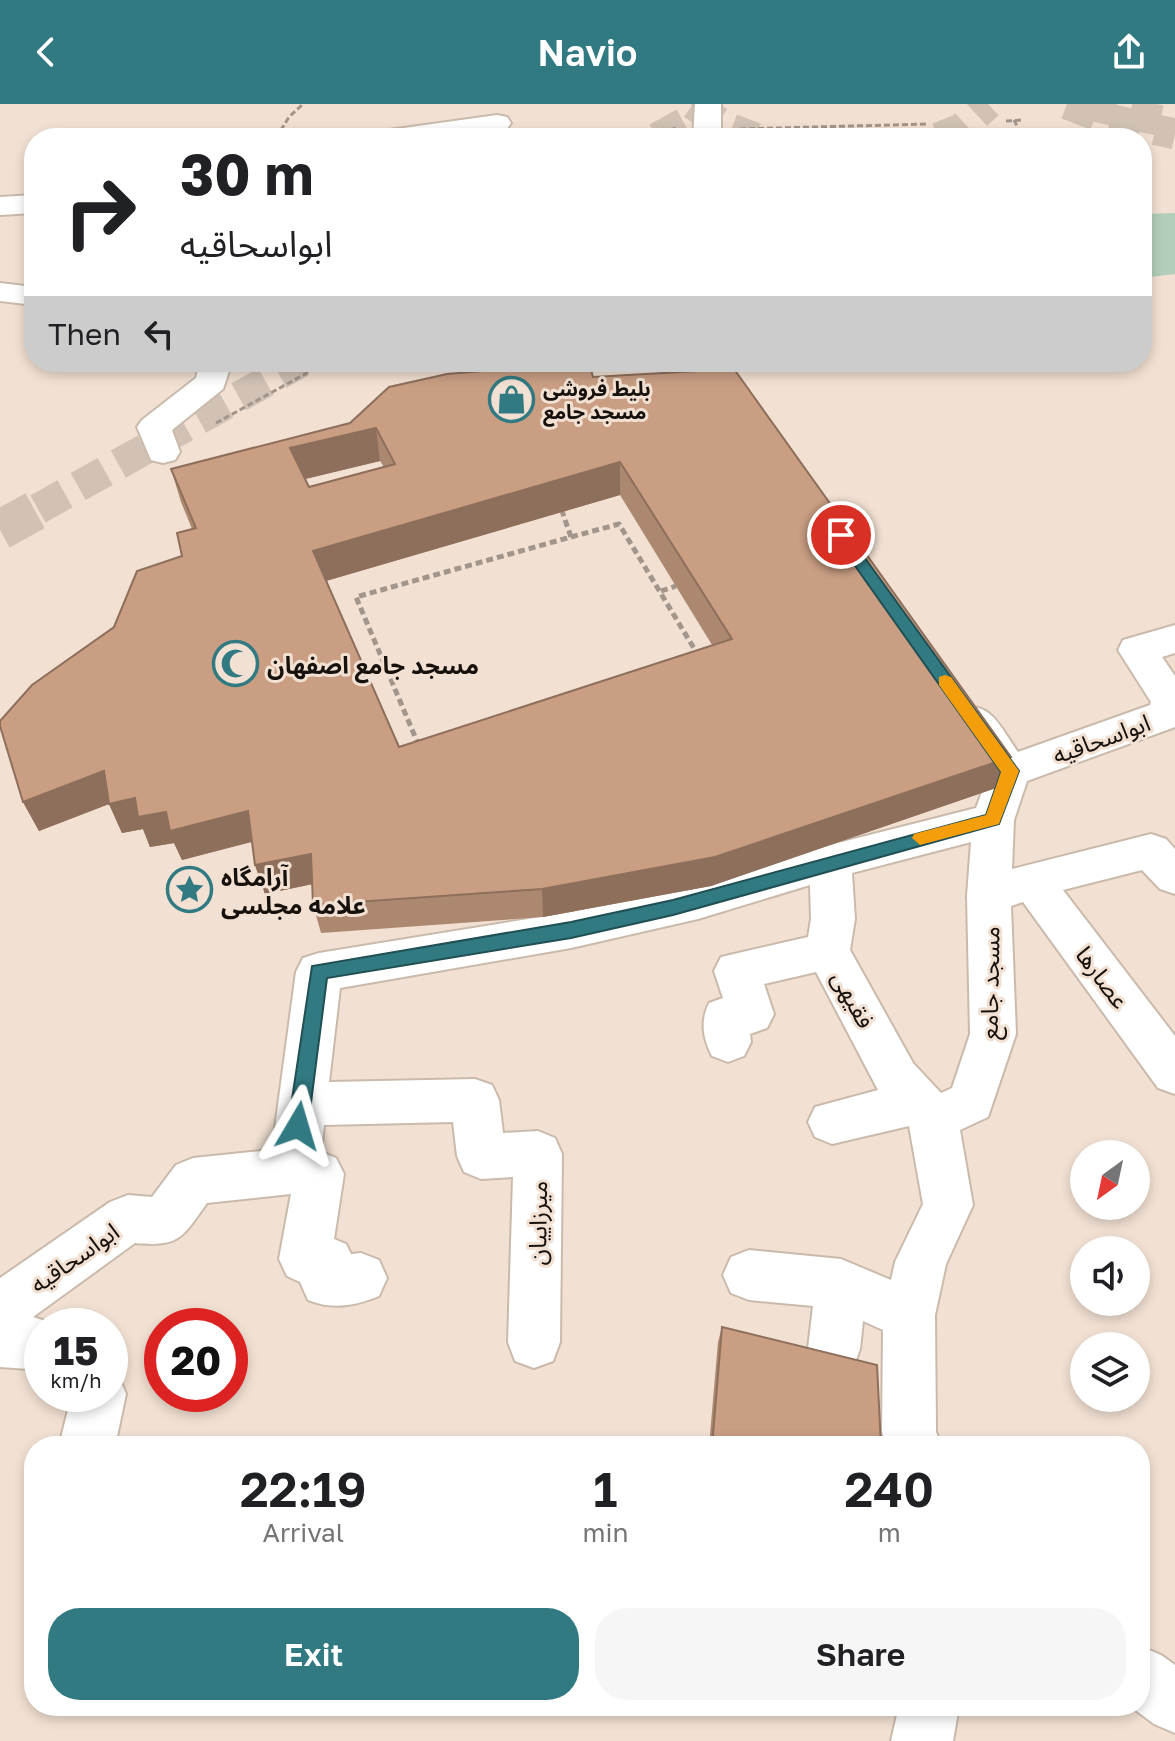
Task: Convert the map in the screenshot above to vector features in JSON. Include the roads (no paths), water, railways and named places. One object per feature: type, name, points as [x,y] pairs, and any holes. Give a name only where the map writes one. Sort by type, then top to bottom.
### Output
[{"type":"street","points":[[461,128],[497,123]]},
{"type":"street","points":[[0,206],[24,205]]},
{"type":"street","points":[[0,292],[24,295]]},
{"type":"street","points":[[163,452],[154,427],[211,382],[214,372]]},
{"type":"street","name":"ابواسحاقیه","points":[[1010,771],[1165,715],[1171,701],[1137,650],[1175,639]]},
{"type":"street","points":[[954,694],[1010,771]]},
{"type":"street","name":"مسجد جامع","points":[[832,1122],[926,1111],[971,1102],[993,1034],[989,896],[993,820],[1010,771]]},
{"type":"street","points":[[361,1278],[326,1282],[328,1261],[305,1259],[319,1174],[294,1171],[319,972],[571,930],[698,901],[830,862],[993,820]]},
{"type":"street","points":[[989,896],[1031,880],[1151,851],[1175,877]]},
{"type":"street","name":"فقیهی","points":[[830,862],[833,919],[828,951],[896,1078],[926,1111]]},
{"type":"street","name":"عصارها","points":[[1031,880],[1175,1073]]},
{"type":"street","points":[[728,1042],[725,1017],[751,1014],[737,971],[828,951]]},
{"type":"street","name":"میرزاییان","points":[[300,1104],[475,1100],[481,1156],[538,1154],[534,1342]]},
{"type":"street","points":[[910,1436],[909,1315],[921,1262],[948,1205],[926,1111]]},
{"type":"street","name":"ابواسحاقیه","points":[[0,1309],[128,1219],[164,1222],[193,1181],[294,1171]]},
{"type":"street","points":[[749,1275],[841,1284],[909,1315]]},
{"type":"street","points":[[834,1349],[841,1284]]},
{"type":"street","points":[[0,1341],[24,1343]]},
{"type":"street","points":[[89,1436],[95,1412]]},
{"type":"street","points":[[1150,1684],[1175,1703]]},
{"type":"street","points":[[922,1741],[927,1716]]},
{"type":"tunnel","points":[[693,104],[729,128]]},
{"type":"tunnel","points":[[962,128],[988,104]]},
{"type":"tunnel","points":[[1067,104],[1104,118],[1148,128]]},
{"type":"tunnel","points":[[1085,104],[1175,124]]},
{"type":"tunnel","points":[[675,128],[702,113]]},
{"type":"tunnel","points":[[1152,129],[1175,134]]},
{"type":"tunnel","points":[[38,509],[283,372]]},
{"type":"tunnel","points":[[0,530],[42,507]]},
{"type":"place","name":"بلیط فروشی مسجد جامع","points":[[512,400]]},
{"type":"place","name":"مسجد جامع اصفهان","points":[[236,664]]},
{"type":"place","name":"آرامگاه علامه مجلسی","points":[[190,890]]}]
